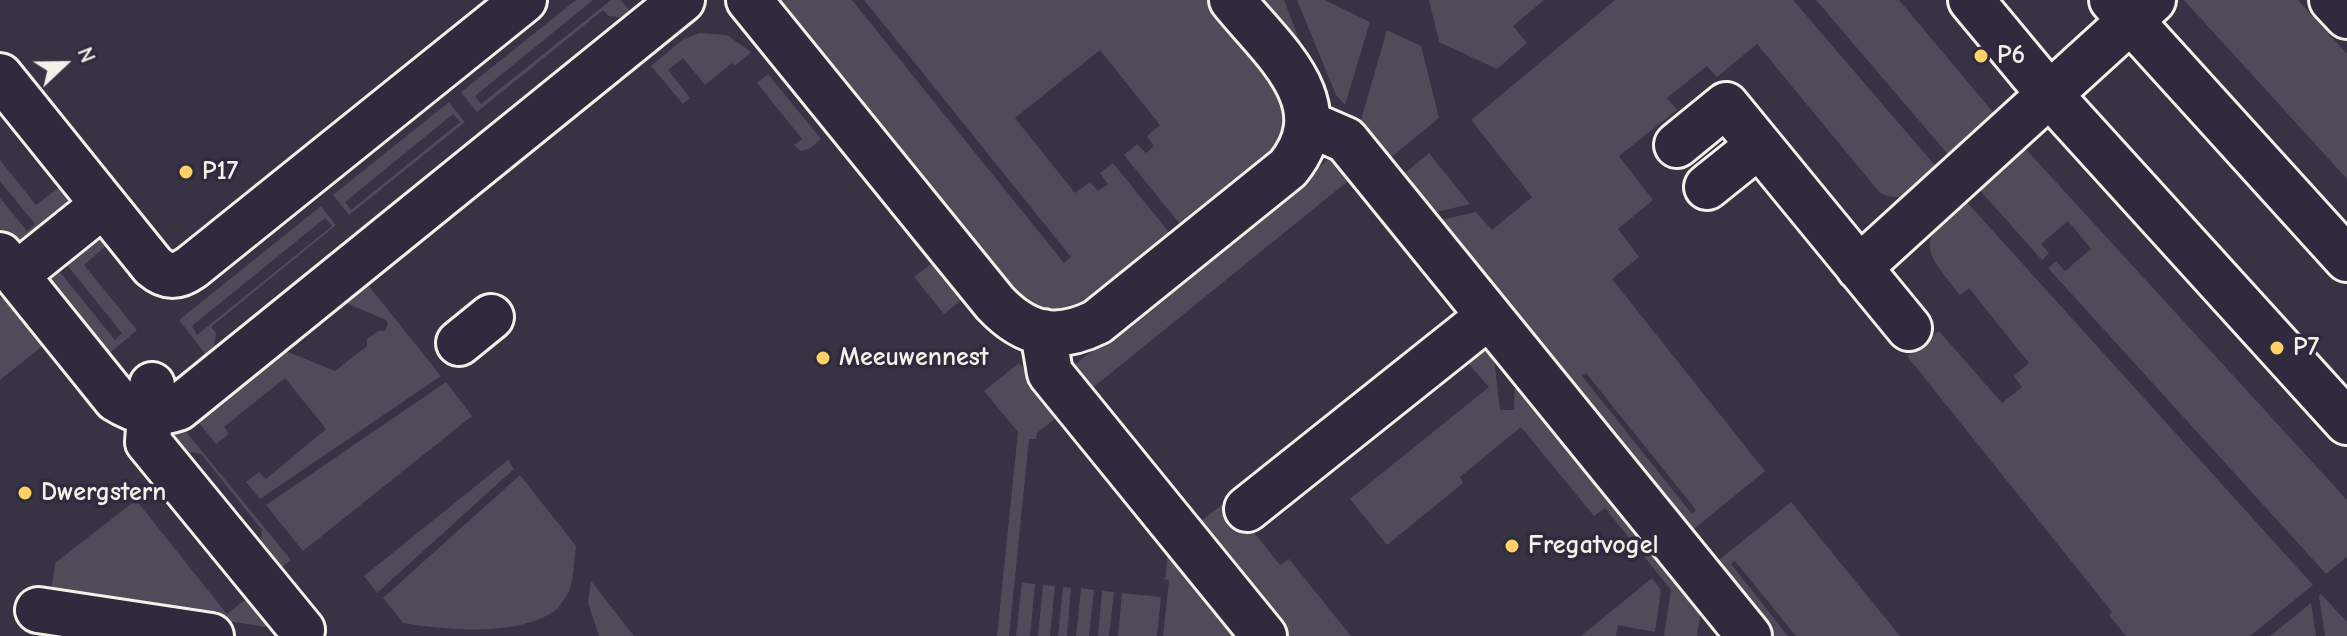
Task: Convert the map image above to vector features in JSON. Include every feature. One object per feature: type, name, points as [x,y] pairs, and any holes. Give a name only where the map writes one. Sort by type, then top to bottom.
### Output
[{"type":"street","points":[[0,76],[153,266],[168,293],[182,274],[524,0]]},
{"type":"street","points":[[749,0],[995,303],[1019,324],[1043,332],[1067,333],[1097,322],[1288,168],[1298,155],[1309,124],[1307,103],[1297,82],[1232,0]]},
{"type":"street","points":[[1971,0],[2050,95],[2347,422]]},
{"type":"street","points":[[2332,0],[2347,16]]},
{"type":"street","points":[[103,205],[8,265],[103,369],[116,399],[131,409],[151,398],[178,408],[208,372],[664,7]]},
{"type":"street","points":[[1859,268],[2050,95],[2132,7],[2347,259]]},
{"type":"street","points":[[1677,145],[1726,105],[1909,328]]},
{"type":"street","points":[[1309,124],[1346,140],[1414,239],[1489,316],[1694,555],[1749,636]]},
{"type":"street","points":[[1707,187],[1758,146]]},
{"type":"street","points":[[1247,509],[1489,316]]},
{"type":"street","points":[[1043,332],[1050,373],[1264,636]]},
{"type":"street","points":[[151,398],[148,442],[302,630],[301,636]]},
{"type":"street","points":[[38,610],[106,628],[211,636]]},
{"type":"shaded area","points":[[576,0],[593,0],[475,96],[481,104],[611,0],[621,0],[634,16],[630,19],[609,16],[603,10],[477,112],[461,92]]},
{"type":"shaded area","points":[[779,0],[852,0],[1064,263],[1071,257],[864,0],[1207,0],[1277,86],[1285,116],[1283,132],[1275,151],[1183,228],[1124,155],[1137,144],[1146,153],[1154,146],[1147,136],[1160,125],[1100,50],[1015,118],[1075,193],[1090,182],[1098,191],[1108,184],[1100,173],[1113,163],[1172,236],[1086,302],[1063,310],[1036,307],[1020,300],[785,13]]},
{"type":"shaded area","points":[[1259,0],[1284,0],[1307,60]]},
{"type":"shaded area","points":[[1297,0],[1325,0],[1370,22],[1345,105],[1336,95]]},
{"type":"shaded area","points":[[1429,0],[1544,0],[1513,26],[1527,43],[1497,69],[1439,42]]},
{"type":"shaded area","points":[[1615,0],[1793,0],[1939,170],[1912,192],[1897,197],[1880,193],[1757,44],[1717,77],[1707,66],[1667,98],[1677,110],[1619,156],[1653,200],[1618,229],[1639,257],[1612,279],[1765,471],[1689,533],[1436,221],[1476,212],[1492,230],[1532,197],[1471,120]],"holes":[[[1586,373],[1696,510],[1692,514],[1582,376]]]},
{"type":"shaded area","points":[[1816,0],[1899,0],[1997,117],[1951,158]]},
{"type":"shaded area","points":[[2184,0],[2298,0],[2347,54],[2347,179]]},
{"type":"shaded area","points":[[1387,30],[1421,46],[1439,118],[1389,159],[1360,123]]},
{"type":"shaded area","points":[[699,33],[727,35],[751,52],[705,85],[683,58],[668,70],[690,98],[683,104],[651,66],[682,40]]},
{"type":"shaded area","points":[[768,74],[821,139],[809,149],[801,151],[794,145],[802,139],[757,83]]},
{"type":"shaded area","points":[[449,102],[465,122],[349,215],[333,195]],"holes":[[[453,114],[460,122],[351,210],[345,202]]]},
{"type":"shaded area","points":[[2023,146],[2347,500],[2347,557],[2326,574],[2048,268],[2056,261],[2065,271],[2091,249],[2068,221],[2041,244],[2049,253],[2042,260],[1977,187]]},
{"type":"shaded area","points":[[1429,153],[1470,204],[1429,214],[1400,177]]},
{"type":"shaded area","points":[[1334,155],[1353,177],[1090,390],[1072,367]]},
{"type":"shaded area","points":[[0,160],[36,205],[61,186],[73,201],[25,240],[10,238],[0,228],[0,198],[27,231],[35,224],[0,181]]},
{"type":"shaded area","points":[[1964,199],[2313,585],[2250,636],[2126,636],[2109,615],[2112,612],[1907,356],[1939,331],[2002,403],[2022,387],[2014,376],[2029,363],[1969,288],[1960,295],[1932,255],[1932,236]]},
{"type":"shaded area","points":[[321,206],[336,225],[211,327],[216,333],[213,356],[209,359],[179,320]],"holes":[[[325,218],[332,226],[197,335],[192,326]]]},
{"type":"shaded area","points":[[100,235],[107,245],[84,265],[137,330],[104,358],[49,285],[50,275]],"holes":[[[67,265],[122,333],[115,340],[60,272]]]},
{"type":"shaded area","points":[[936,260],[965,297],[944,314],[914,277]]},
{"type":"shaded area","points":[[365,281],[441,376],[260,499],[246,482],[259,472],[266,479],[326,429],[285,378],[224,427],[229,434],[216,444],[195,418],[281,349],[335,371],[367,346],[367,339],[378,331],[385,331],[388,323],[346,303],[345,299]]},
{"type":"shaded area","points":[[6,294],[46,343],[0,380],[0,298]]},
{"type":"shaded area","points":[[1487,344],[1497,355],[1494,358],[1500,410],[1514,410],[1515,382],[1702,607],[1697,636],[1664,636],[1671,590],[1605,508],[1594,516],[1521,427],[1460,477],[1463,483],[1387,545],[1350,499],[1489,387],[1466,361]]},
{"type":"shaded area","points":[[1019,363],[1061,414],[1037,433],[1036,439],[1029,439],[1009,636],[997,636],[1018,432],[984,391]]},
{"type":"shaded area","points":[[446,382],[472,416],[303,551],[266,505]]},
{"type":"shaded area","points":[[183,428],[291,560],[277,571],[259,550],[262,530],[201,454],[179,450],[170,438]]},
{"type":"shaded area","points":[[508,460],[514,469],[377,593],[364,576]]},
{"type":"shaded area","points":[[520,475],[576,546],[570,589],[558,608],[541,618],[504,628],[442,628],[403,623],[383,598]]},
{"type":"shaded area","points":[[136,500],[227,614],[250,596],[269,625],[265,627],[51,592],[55,563]]},
{"type":"shaded area","points":[[1228,500],[1280,565],[1289,559],[1351,636],[1287,636],[1197,524]]},
{"type":"shaded area","points":[[1791,502],[1900,636],[1796,636],[1735,561],[1731,564],[1788,636],[1772,636],[1714,564]]},
{"type":"shaded area","points":[[1168,547],[1240,636],[1163,636],[1169,580],[1163,579],[1166,576]]},
{"type":"shaded area","points":[[1652,578],[1661,590],[1655,632],[1618,625],[1616,636],[1581,636]]},
{"type":"shaded area","points":[[591,581],[634,636],[599,636],[588,603]]},
{"type":"shaded area","points":[[1022,582],[1035,584],[1030,636],[1016,636]]},
{"type":"shaded area","points":[[1043,585],[1055,586],[1050,636],[1038,636]]},
{"type":"shaded area","points":[[1063,587],[1071,588],[1067,636],[1058,636]]},
{"type":"shaded area","points":[[1081,588],[1094,590],[1089,636],[1076,636]]},
{"type":"shaded area","points":[[1102,591],[1114,592],[1109,636],[1098,636]]},
{"type":"shaded area","points":[[1122,593],[1161,597],[1157,636],[1118,636]]},
{"type":"shaded area","points":[[2321,594],[2347,622],[2347,636],[2325,636]]},
{"type":"shaded area","points":[[2311,603],[2316,636],[2270,636]]},
{"type":"place","name":"P6","points":[[1981,56]]},
{"type":"place","name":"P17","points":[[186,172]]},
{"type":"place","name":"P7","points":[[2277,348]]},
{"type":"place","name":"Meeuwennest","points":[[823,358]]},
{"type":"place","name":"Dwergstern","points":[[25,493]]},
{"type":"place","name":"Fregatvogel","points":[[1512,546]]}]
